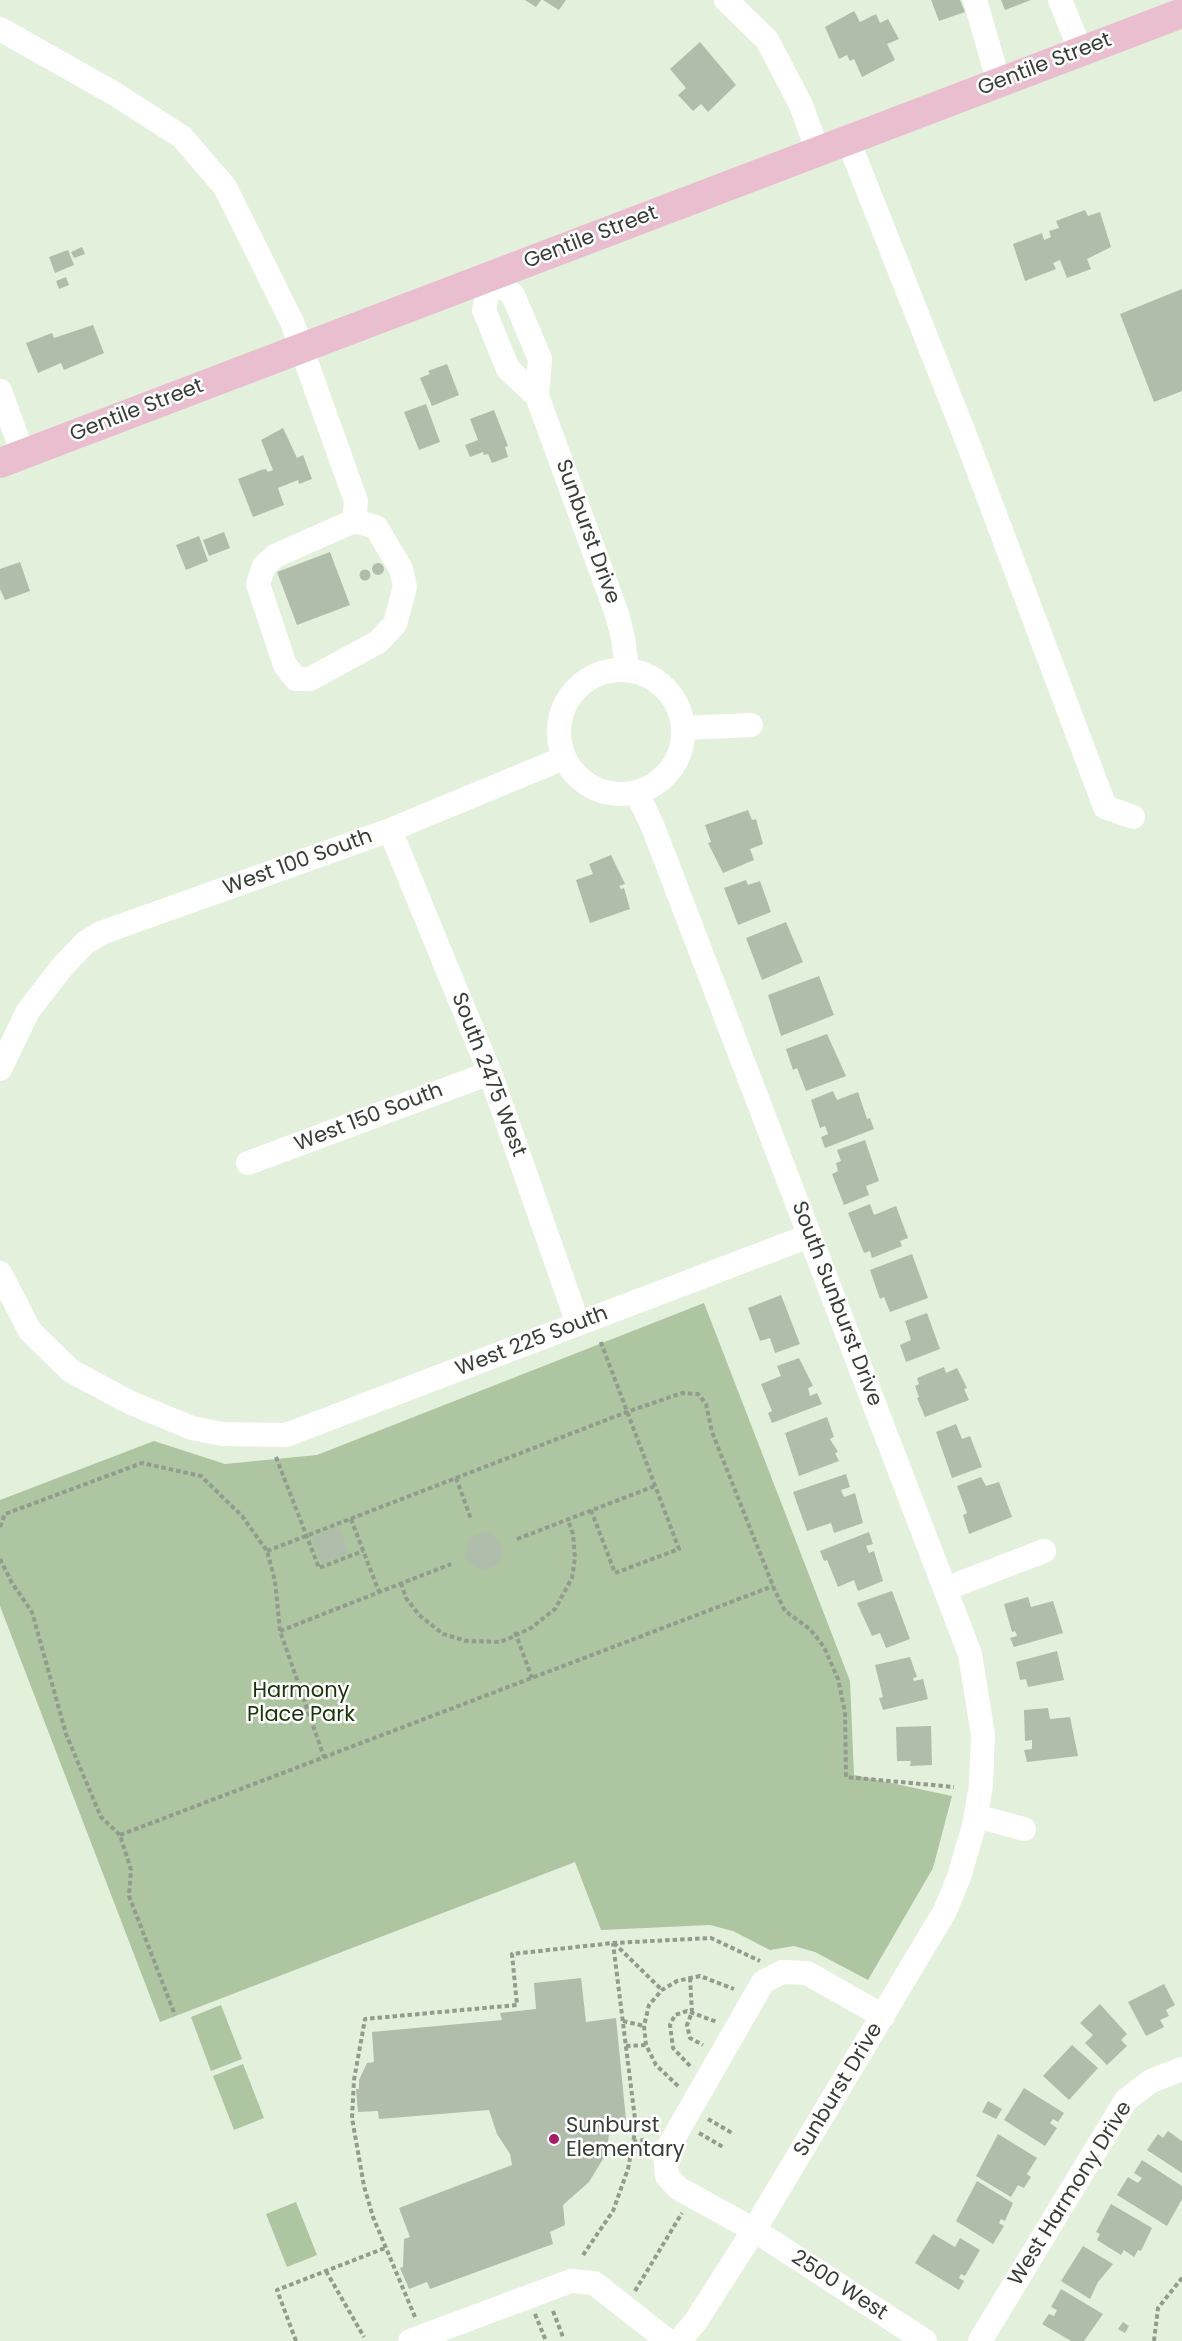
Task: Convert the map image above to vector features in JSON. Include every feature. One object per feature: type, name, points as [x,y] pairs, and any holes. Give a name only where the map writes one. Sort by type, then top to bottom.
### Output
[{"type":"main road","name":"Gentile Street","points":[[12,458],[1182,13]]},
{"type":"street","points":[[726,0],[767,39],[801,105],[818,152]]},
{"type":"street","points":[[975,0],[999,82]]},
{"type":"street","points":[[1060,0],[1081,52]]},
{"type":"street","points":[[0,29],[115,94],[183,137],[225,187],[292,322],[356,501],[354,521]]},
{"type":"street","points":[[848,140],[968,442],[1105,807],[1133,817]]},
{"type":"street","name":"Sunburst Drive","points":[[537,396],[508,369],[484,310],[491,276],[513,295],[540,359],[537,396],[617,615],[627,670]]},
{"type":"street","points":[[0,392],[12,458]]},
{"type":"street","points":[[354,521],[376,527],[401,568],[405,587],[395,624],[378,642],[310,679],[296,679],[285,665],[258,584],[264,566],[274,556],[354,521]]},
{"type":"street","points":[[627,670],[644,674],[660,683],[672,696],[680,711],[684,728],[681,750],[672,769],[656,784],[637,793],[619,795],[602,792],[580,778],[564,758],[559,737],[561,715],[570,696],[586,681],[605,672],[627,670]]},
{"type":"street","points":[[684,728],[751,725]]},
{"type":"street","name":"West 100 South","points":[[2,1058],[28,1011],[47,987],[85,943],[101,933],[390,830],[564,758]]},
{"type":"street","name":"South Sunburst Drive","points":[[637,793],[653,827],[970,1654],[983,1735],[981,1785],[975,1821]]},
{"type":"street","name":"South 2475 West","points":[[390,830],[490,1073],[578,1324]]},
{"type":"street","name":"West 150 South","points":[[248,1163],[490,1073]]},
{"type":"street","name":"West 225 South","points":[[0,1273],[30,1331],[71,1371],[131,1403],[192,1428],[222,1434],[286,1436],[809,1236]]},
{"type":"street","points":[[945,1589],[1044,1551]]},
{"type":"street","points":[[975,1821],[1024,1829]]},
{"type":"street","name":"Sunburst Drive","points":[[679,2341],[696,2321],[754,2230],[945,1911],[959,1877],[975,1821]]},
{"type":"street","name":"2500 West","points":[[883,2016],[807,1973],[782,1972],[763,1982],[665,2153],[668,2176],[678,2188],[754,2230],[924,2341]]},
{"type":"street","name":"West Harmony Drive","points":[[980,2341],[1126,2100],[1151,2081],[1182,2069]]},
{"type":"street","points":[[410,2341],[571,2281],[594,2283],[668,2341]]},
{"type":"path","points":[[591,1510],[615,1573],[679,1549],[600,1341]]},
{"type":"path","points":[[267,1551],[627,1412],[682,1393],[698,1394],[706,1404],[712,1432],[772,1586],[785,1611],[810,1629],[824,1647],[838,1679],[844,1712],[846,1777],[954,1787]]},
{"type":"path","points":[[276,1457],[319,1568],[363,1551]]},
{"type":"path","points":[[0,1527],[5,1514],[142,1463],[201,1476],[242,1516],[267,1551],[275,1581],[280,1631],[324,1757]]},
{"type":"path","points":[[456,1478],[471,1519]]},
{"type":"path","points":[[517,1539],[655,1486]]},
{"type":"path","points":[[351,1519],[379,1592]]},
{"type":"path","points":[[401,1583],[406,1598],[419,1615],[443,1634],[478,1641],[500,1642],[531,1628],[555,1609],[572,1578],[575,1558],[573,1534],[568,1520]]},
{"type":"path","points":[[0,1559],[12,1583],[32,1612],[66,1734],[101,1817],[120,1835],[131,1870],[129,1896],[175,2015]]},
{"type":"path","points":[[280,1631],[451,1564]]},
{"type":"path","points":[[120,1835],[772,1586]]},
{"type":"path","points":[[516,1634],[532,1678]]},
{"type":"path","points":[[415,2318],[385,2248],[364,2186],[352,2118],[354,2080],[365,2019],[517,2004],[512,1954],[613,1942],[711,1938],[760,1962]]},
{"type":"path","points":[[613,1942],[662,1990]]},
{"type":"path","points":[[584,2255],[613,2211],[628,2169],[636,2127],[613,1942]]},
{"type":"path","points":[[678,2086],[656,2065],[646,2045],[644,2026],[649,2005],[662,1990],[677,1981],[699,1976],[718,1980],[738,1990]]},
{"type":"path","points":[[690,1978],[692,2012],[687,2025],[690,2038],[703,2045]]},
{"type":"path","points":[[690,2066],[673,2048],[670,2025],[675,2015],[692,2012],[718,2022]]},
{"type":"path","points":[[623,2021],[644,2026]]},
{"type":"path","points":[[626,2046],[646,2045]]},
{"type":"path","points":[[705,2117],[732,2133]]},
{"type":"path","points":[[696,2131],[723,2146]]},
{"type":"path","points":[[633,2142],[644,2140]]},
{"type":"path","points":[[634,2291],[684,2210]]},
{"type":"path","points":[[296,2341],[277,2290],[385,2248]]},
{"type":"path","points":[[326,2271],[364,2337]]},
{"type":"path","points":[[1154,2341],[1158,2308],[1182,2278]]},
{"type":"path","points":[[551,2307],[563,2337]]},
{"type":"path","points":[[535,2314],[546,2341]]},
{"type":"green space","name":"Harmony Place Park","points":[[704,1303],[850,1681],[854,1775],[952,1796],[933,1868],[868,1980],[815,1952],[794,1946],[770,1950],[733,1931],[710,1925],[601,1930],[575,1862],[160,2022],[0,1606],[0,1500],[154,1441],[225,1464],[317,1455]]},
{"type":"green space","points":[[221,2005],[242,2059],[211,2071],[191,2017]]},
{"type":"green space","points":[[243,2064],[264,2118],[234,2130],[213,2076]]},
{"type":"green space","points":[[296,2202],[317,2255],[287,2267],[266,2214]]},
{"type":"building","points":[[525,0],[541,0],[536,7]]},
{"type":"building","points":[[543,0],[566,0],[559,10]]},
{"type":"building","points":[[931,0],[960,0],[965,12],[939,21]]},
{"type":"building","points":[[1001,0],[1031,0],[1005,10]]},
{"type":"building","points":[[854,11],[860,22],[876,14],[880,23],[888,19],[899,39],[887,44],[895,60],[862,77],[854,59],[850,61],[847,55],[839,59],[825,27]]},
{"type":"building","points":[[700,42],[736,85],[708,112],[701,104],[693,111],[678,95],[686,88],[670,69]]},
{"type":"building","points":[[1085,210],[1088,216],[1100,212],[1111,247],[1087,259],[1091,269],[1067,278],[1060,260],[1053,263],[1056,269],[1025,281],[1013,244],[1042,233],[1044,240],[1051,237],[1049,231],[1059,228],[1056,221]]},
{"type":"building","points":[[82,247],[85,254],[74,258],[71,252]]},
{"type":"building","points":[[68,250],[74,265],[55,273],[49,257]]},
{"type":"building","points":[[66,277],[69,285],[59,289],[56,281]]},
{"type":"building","points":[[1182,289],[1182,391],[1154,402],[1120,314]]},
{"type":"building","points":[[93,325],[104,353],[64,370],[61,363],[38,373],[26,343],[52,333],[54,338]]},
{"type":"building","points":[[447,364],[459,395],[432,406],[420,378],[430,374],[428,371]]},
{"type":"building","points":[[426,404],[440,442],[419,450],[404,412]]},
{"type":"building","points":[[494,410],[508,446],[505,447],[508,457],[492,463],[488,454],[484,455],[483,452],[470,457],[465,445],[478,440],[470,419]]},
{"type":"building","points":[[283,428],[297,458],[303,455],[312,479],[299,484],[298,480],[278,488],[284,505],[253,517],[238,479],[261,470],[266,469],[268,472],[273,470],[261,440]]},
{"type":"building","points":[[224,532],[230,548],[209,556],[203,540]]},
{"type":"building","points":[[199,536],[208,561],[186,570],[176,545]]},
{"type":"building","points":[[330,552],[350,605],[297,625],[277,572]]},
{"type":"building","points":[[20,562],[30,591],[5,600],[0,589],[0,569]]},
{"type":"building","points":[[380,563],[384,569],[380,575],[376,575],[372,567]]},
{"type":"building","points":[[365,570],[369,571],[369,579],[365,580],[361,579],[360,575],[361,571]]},
{"type":"building","points":[[748,810],[752,820],[756,819],[763,844],[750,849],[754,860],[723,873],[708,843],[711,842],[705,825]]},
{"type":"building","points":[[611,855],[625,884],[619,886],[621,889],[624,888],[630,909],[590,923],[576,880],[593,874],[589,864]]},
{"type":"building","points":[[746,880],[748,885],[760,881],[771,912],[738,925],[724,888]]},
{"type":"building","points":[[786,922],[803,962],[762,980],[746,938]]},
{"type":"building","points":[[819,976],[834,1015],[781,1036],[768,995]]},
{"type":"building","points":[[827,1034],[846,1076],[806,1091],[797,1068],[793,1070],[786,1049]]},
{"type":"building","points":[[833,1091],[837,1100],[858,1092],[867,1119],[870,1118],[874,1129],[825,1148],[821,1137],[828,1134],[825,1126],[820,1128],[811,1100]]},
{"type":"building","points":[[865,1140],[879,1181],[866,1186],[869,1195],[844,1205],[832,1174],[838,1171],[836,1163],[841,1161],[837,1150]]},
{"type":"building","points":[[870,1204],[874,1215],[896,1206],[908,1238],[900,1241],[902,1246],[872,1258],[870,1251],[864,1253],[848,1213]]},
{"type":"building","points":[[912,1254],[928,1298],[890,1312],[884,1297],[880,1299],[870,1270]]},
{"type":"building","points":[[781,1295],[800,1344],[775,1353],[770,1338],[760,1341],[748,1308]]},
{"type":"building","points":[[927,1313],[940,1349],[906,1362],[900,1345],[911,1340],[905,1321]]},
{"type":"building","points":[[799,1358],[813,1386],[808,1388],[810,1396],[817,1393],[822,1404],[772,1423],[768,1413],[772,1411],[761,1384],[781,1376],[777,1366]]},
{"type":"building","points":[[944,1367],[946,1373],[957,1368],[967,1388],[964,1389],[969,1400],[925,1417],[917,1398],[919,1397],[915,1386],[919,1384],[917,1378]]},
{"type":"building","points":[[827,1417],[834,1437],[830,1439],[838,1452],[835,1453],[839,1461],[799,1476],[785,1433]]},
{"type":"building","points":[[956,1424],[962,1439],[970,1436],[982,1467],[952,1478],[936,1432]]},
{"type":"building","points":[[846,1474],[850,1487],[841,1490],[844,1497],[855,1493],[863,1523],[834,1533],[831,1523],[807,1531],[793,1492]]},
{"type":"building","points":[[981,1477],[986,1486],[999,1482],[1012,1517],[969,1534],[963,1515],[967,1513],[957,1486]]},
{"type":"building","points":[[339,1526],[349,1553],[322,1564],[312,1537]]},
{"type":"building","points":[[488,1531],[503,1544],[500,1564],[481,1571],[465,1559],[468,1538]]},
{"type":"building","points":[[869,1532],[873,1544],[866,1546],[869,1553],[874,1551],[883,1581],[858,1591],[854,1580],[838,1587],[827,1560],[824,1561],[820,1551]]},
{"type":"building","points":[[892,1591],[910,1639],[886,1648],[880,1633],[872,1636],[857,1603]]},
{"type":"building","points":[[1028,1597],[1031,1607],[1053,1601],[1063,1633],[1014,1647],[1010,1638],[1017,1636],[1015,1631],[1012,1632],[1004,1604]]},
{"type":"building","points":[[1057,1651],[1064,1680],[1028,1687],[1026,1679],[1020,1680],[1016,1662]]},
{"type":"building","points":[[910,1657],[917,1677],[913,1678],[914,1681],[923,1679],[928,1699],[883,1710],[879,1698],[883,1697],[875,1665]]},
{"type":"building","points":[[1048,1708],[1050,1719],[1070,1717],[1078,1756],[1027,1762],[1024,1750],[1032,1749],[1032,1740],[1025,1741],[1024,1710]]},
{"type":"building","points":[[931,1726],[932,1765],[910,1766],[911,1761],[897,1761],[896,1727]]},
{"type":"building","name":"Sunburst Elementary","points":[[581,1978],[586,2022],[616,2018],[626,2120],[611,2122],[606,2154],[589,2182],[563,2205],[565,2225],[550,2232],[553,2244],[430,2289],[427,2282],[409,2289],[400,2268],[403,2267],[404,2239],[410,2237],[399,2208],[512,2165],[510,2154],[497,2134],[489,2110],[379,2119],[378,2111],[358,2112],[356,2089],[359,2089],[359,2080],[367,2063],[374,2062],[372,2032],[502,2020],[500,2013],[536,2009],[534,1983]]},
{"type":"building","points":[[1164,1984],[1175,2005],[1166,2010],[1169,2016],[1160,2020],[1164,2027],[1146,2036],[1128,2002]]},
{"type":"building","points":[[1100,2004],[1127,2034],[1121,2040],[1127,2046],[1107,2065],[1085,2043],[1093,2035],[1080,2023]]},
{"type":"building","points":[[1072,2045],[1098,2068],[1069,2100],[1043,2076]]},
{"type":"building","points":[[1024,2088],[1064,2113],[1058,2122],[1053,2119],[1050,2123],[1057,2128],[1045,2146],[1004,2120]]},
{"type":"building","points":[[988,2101],[1002,2109],[996,2119],[982,2112]]},
{"type":"building","points":[[1168,2131],[1182,2141],[1182,2173],[1147,2150],[1158,2134],[1163,2138]]},
{"type":"building","points":[[998,2134],[1037,2158],[1027,2174],[1031,2177],[1024,2188],[1018,2185],[1011,2197],[976,2176]]},
{"type":"building","points":[[1142,2160],[1182,2186],[1182,2199],[1167,2226],[1117,2195],[1128,2177],[1138,2183],[1142,2178],[1134,2173]]},
{"type":"building","points":[[977,2181],[1013,2203],[1005,2221],[1001,2219],[999,2223],[1004,2226],[993,2244],[956,2221]]},
{"type":"building","points":[[1111,2204],[1152,2228],[1141,2251],[1138,2250],[1134,2257],[1124,2250],[1121,2255],[1097,2240],[1100,2234],[1096,2232]]},
{"type":"building","points":[[933,2234],[955,2247],[960,2238],[980,2250],[965,2276],[961,2274],[959,2278],[964,2281],[959,2290],[915,2263]]},
{"type":"building","points":[[1083,2246],[1113,2264],[1098,2282],[1090,2299],[1061,2281]]},
{"type":"building","points":[[1061,2289],[1103,2314],[1084,2341],[1071,2341],[1042,2324],[1049,2314],[1054,2316],[1057,2310],[1051,2307]]},
{"type":"building","points":[[1123,2322],[1129,2326],[1125,2333],[1118,2329]]},
{"type":"place","name":"Sunburst Elementary","points":[[554,2139]]}]
